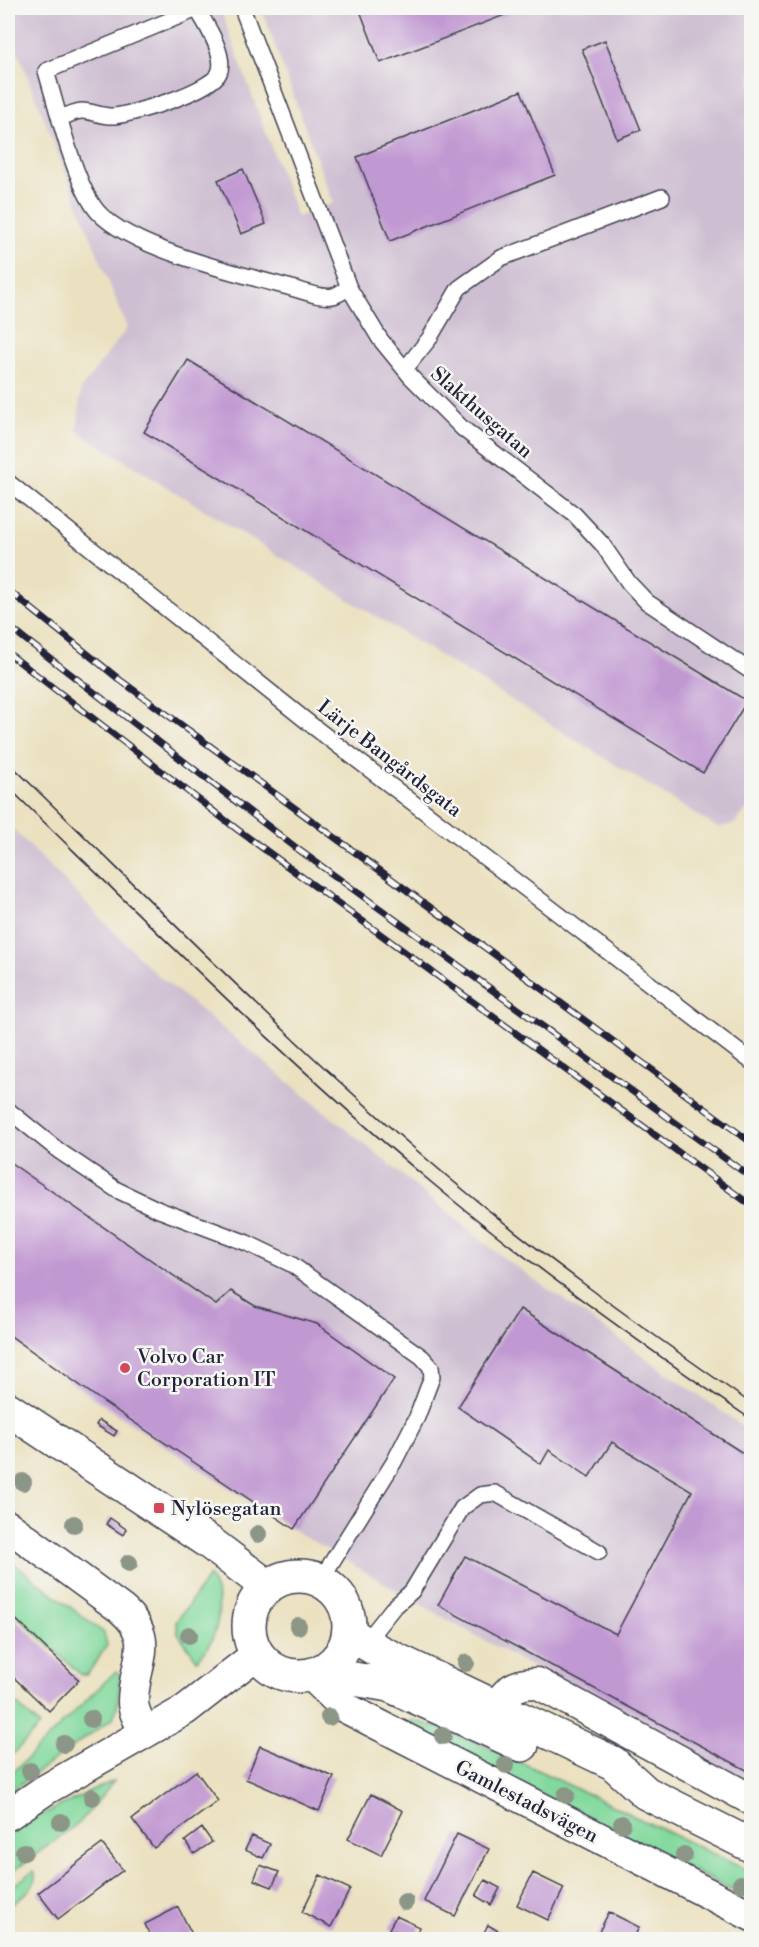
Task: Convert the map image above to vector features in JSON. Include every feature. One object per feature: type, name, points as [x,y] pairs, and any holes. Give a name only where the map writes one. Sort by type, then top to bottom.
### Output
[{"type":"street","points":[[8,1409],[210,1543],[268,1587]]},
{"type":"street","points":[[8,1526],[121,1609],[137,1625],[143,1640],[133,1704],[145,1733]]},
{"type":"street","points":[[646,1793],[613,1763],[495,1708],[357,1638],[343,1602],[333,1590],[320,1581],[297,1576],[281,1579],[268,1587],[256,1601],[250,1618],[250,1636],[257,1654],[269,1667],[285,1675],[315,1674],[388,1685],[608,1785],[646,1793],[752,1846]]},
{"type":"street","points":[[315,1674],[339,1657],[357,1638]]},
{"type":"street","points":[[8,1815],[45,1790],[184,1710],[257,1654]]},
{"type":"street","name":"Gamlestadsvägen","points":[[315,1674],[344,1707],[752,1916]]},
{"type":"street","points":[[495,1708],[505,1693],[519,1683],[537,1683],[752,1800]]},
{"type":"lane","name":"Slakthusgatan","points":[[242,8],[349,288],[370,324],[405,369],[462,428],[575,515],[602,544],[629,583],[647,602],[752,672]]},
{"type":"lane","points":[[60,118],[81,111],[113,116],[180,97],[208,83],[219,74],[221,63],[212,33],[197,9],[46,71],[60,118],[87,198],[99,213],[115,226],[150,244],[250,277],[332,297],[349,288]]},
{"type":"lane","points":[[405,369],[429,339],[459,288],[492,264],[501,258],[662,196]]},
{"type":"lane","name":"Lärje Bangårdsgata","points":[[8,482],[314,727],[752,1062]]},
{"type":"lane","points":[[8,1110],[59,1150],[117,1190],[159,1210],[247,1243],[291,1264],[422,1357],[431,1367],[432,1377],[428,1393],[394,1462],[320,1581]]},
{"type":"lane","points":[[357,1638],[412,1591],[462,1508],[480,1495],[495,1493],[599,1552]]},
{"type":"shaded area","points":[[8,8],[220,8],[297,217],[333,203],[261,8],[751,8],[752,803],[733,825],[716,827],[77,431],[81,389],[127,328],[8,27]]},
{"type":"shaded area","points":[[8,824],[153,971],[501,1256],[751,1432],[751,1787],[451,1622],[297,1532],[123,1419],[8,1338]]},
{"type":"green space","points":[[8,1559],[104,1633],[107,1645],[87,1675],[81,1675],[8,1607]]},
{"type":"green space","points":[[209,1576],[217,1597],[218,1620],[211,1641],[197,1660],[178,1633],[176,1622]]},
{"type":"green space","points":[[116,1671],[120,1675],[117,1708],[113,1718],[8,1793],[8,1777]]},
{"type":"green space","points":[[8,1696],[40,1726],[8,1759]]},
{"type":"green space","points":[[411,1720],[444,1729],[508,1756],[751,1872],[751,1900],[409,1728],[408,1723]]},
{"type":"green space","points":[[115,1780],[81,1821],[8,1875],[9,1834],[33,1819]]},
{"type":"green space","points":[[34,1871],[32,1887],[8,1907],[8,1889]]},
{"type":"building","points":[[359,8],[523,8],[380,63]]},
{"type":"building","points":[[605,40],[641,130],[617,139],[582,49]]},
{"type":"building","points":[[521,91],[555,175],[390,241],[357,157]]},
{"type":"building","points":[[243,169],[266,224],[241,234],[218,180]]},
{"type":"building","points":[[188,360],[747,701],[703,773],[144,432]]},
{"type":"building","points":[[8,1161],[216,1305],[231,1291],[255,1306],[317,1324],[394,1379],[294,1529],[102,1401],[8,1334]]},
{"type":"building","points":[[520,1309],[752,1459],[752,1773],[438,1605],[465,1556],[616,1634],[692,1491],[612,1442],[589,1477],[549,1450],[541,1464],[458,1407]]},
{"type":"building","points":[[99,1420],[117,1431],[114,1436],[96,1425]]},
{"type":"building","points":[[110,1518],[126,1529],[123,1535],[106,1524]]},
{"type":"building","points":[[8,1612],[79,1680],[49,1711],[8,1672]]},
{"type":"building","points":[[260,1746],[334,1777],[319,1811],[246,1779]]},
{"type":"building","points":[[196,1771],[218,1801],[154,1848],[132,1819]]},
{"type":"building","points":[[371,1794],[403,1811],[381,1855],[348,1839]]},
{"type":"building","points":[[202,1828],[212,1842],[194,1854],[185,1841]]},
{"type":"building","points":[[457,1834],[489,1849],[455,1916],[424,1901]]},
{"type":"building","points":[[252,1836],[270,1844],[263,1858],[245,1850]]},
{"type":"building","points":[[102,1844],[123,1870],[58,1919],[38,1893]]},
{"type":"building","points":[[260,1865],[279,1872],[272,1887],[254,1880]]},
{"type":"building","points":[[533,1873],[564,1888],[548,1920],[517,1905]]},
{"type":"building","points":[[320,1875],[350,1889],[331,1927],[302,1912]]},
{"type":"building","points":[[485,1880],[500,1888],[491,1905],[476,1896]]},
{"type":"building","points":[[178,1907],[195,1940],[152,1940],[145,1924]]},
{"type":"building","points":[[609,1912],[639,1927],[633,1940],[595,1940]]},
{"type":"building","points":[[396,1916],[420,1927],[414,1940],[389,1929]]},
{"type":"building","points":[[488,1925],[500,1932],[496,1940],[481,1938]]},
{"type":"tram line","points":[[8,762],[218,967],[325,1068],[435,1166],[551,1259],[752,1404]]},
{"type":"tram line","points":[[8,787],[269,1039],[432,1183],[589,1305],[752,1420]]},
{"type":"railway","points":[[8,590],[120,680],[752,1143]]},
{"type":"railway","points":[[8,626],[299,850],[752,1178]]},
{"type":"railway","points":[[8,653],[238,830],[752,1206]]},
{"type":"place","name":"Volvo Car Corporation IT","points":[[125,1368]]},
{"type":"place","name":"Nylösegatan","points":[[159,1508]]}]
